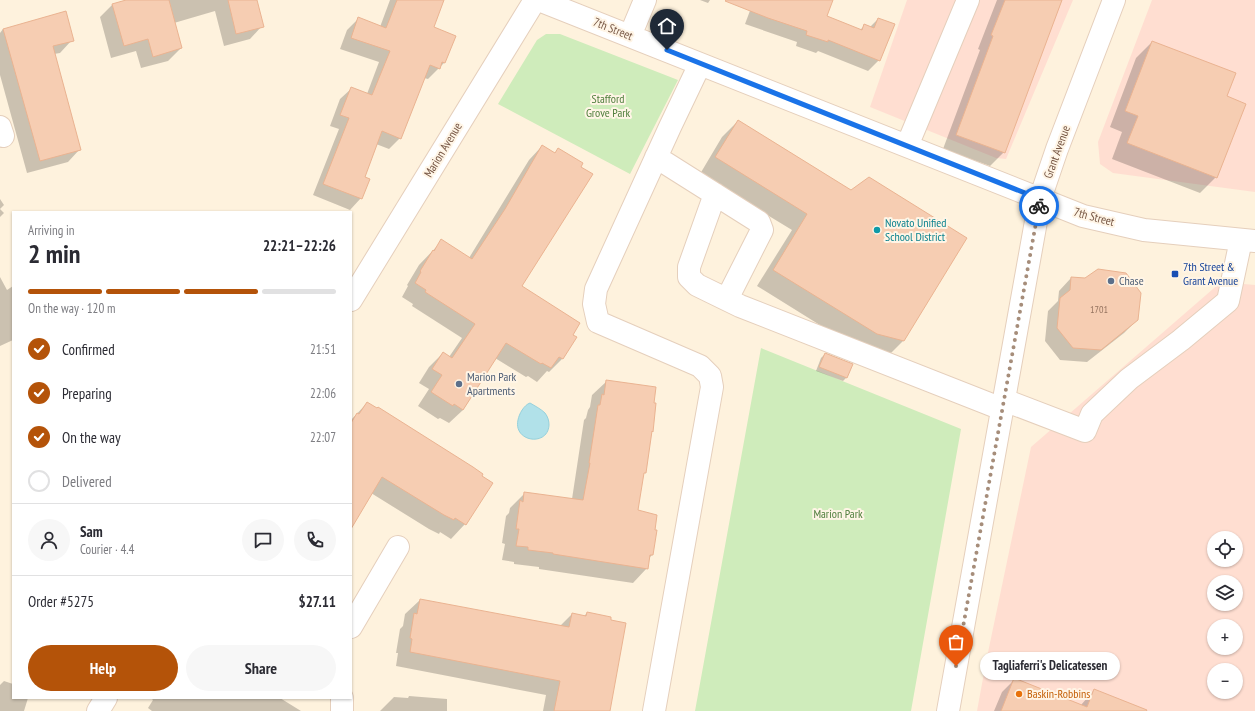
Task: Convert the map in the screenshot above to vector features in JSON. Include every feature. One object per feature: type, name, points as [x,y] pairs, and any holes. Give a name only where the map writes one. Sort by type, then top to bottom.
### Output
[{"type":"street","name":"Marion Avenue","points":[[352,298],[535,0]]},
{"type":"street","name":"7th Street","points":[[539,0],[1084,216],[1144,230],[1248,241]]},
{"type":"street","points":[[630,36],[645,0]]},
{"type":"street","points":[[907,146],[968,0]]},
{"type":"street","name":"Grant Avenue","points":[[948,711],[1040,199],[1057,148],[1114,0]]},
{"type":"street","points":[[654,711],[712,387],[710,376],[700,366],[598,322],[594,304],[596,289],[700,64]]},
{"type":"street","points":[[656,157],[759,222],[762,230],[727,299]]},
{"type":"street","points":[[716,194],[689,267],[689,277],[697,285],[740,306],[1003,404],[1085,431],[1092,414],[1124,384],[1209,318],[1228,301],[1248,241]]},
{"type":"street","points":[[352,625],[398,547]]},
{"type":"street","points":[[98,711],[105,699]]},
{"type":"street","points":[[342,699],[342,711]]},
{"type":"shaded area","points":[[907,0],[1073,0],[1006,159],[996,158],[870,107]]},
{"type":"shaded area","points":[[1152,0],[1255,0],[1255,192],[1113,173],[1100,164],[1098,142]]},
{"type":"shaded area","points":[[1221,282],[1255,285],[1255,711],[977,711],[1031,447]]},
{"type":"green space","name":"Stafford Grove Park","points":[[546,34],[560,34],[678,80],[630,174],[498,104],[537,40]]},
{"type":"green space","name":"Marion Park","points":[[761,348],[961,429],[911,711],[695,711]]},
{"type":"water","points":[[530,403],[545,413],[549,420],[547,432],[543,437],[537,439],[525,437],[518,427],[518,420],[521,413]]},
{"type":"building","points":[[126,0],[169,0],[182,48],[153,57],[148,39],[124,46],[112,4]]},
{"type":"building","points":[[228,0],[257,0],[264,27],[236,34]]},
{"type":"building","points":[[397,0],[444,0],[434,27],[456,36],[445,63],[442,62],[440,69],[430,65],[401,139],[382,131],[365,177],[370,179],[362,199],[323,184],[349,118],[340,115],[351,87],[372,95],[390,51],[351,38],[358,17],[386,28]]},
{"type":"building","points":[[833,0],[827,16],[862,30],[864,24],[874,28],[878,18],[895,24],[880,61],[828,40],[828,42],[806,35],[807,31],[768,18],[725,1]]},
{"type":"building","points":[[1005,0],[1062,0],[1005,153],[956,135],[993,36],[991,35]]},
{"type":"building","points":[[66,11],[74,41],[53,46],[81,150],[40,161],[3,29]]},
{"type":"building","points":[[1152,41],[1236,73],[1227,96],[1246,104],[1217,178],[1127,143],[1138,116],[1125,111]]},
{"type":"building","name":"Novato Unified School District","points":[[738,120],[851,190],[869,177],[967,238],[904,341],[877,334],[773,270],[807,214],[715,157]]},
{"type":"building","points":[[542,145],[555,153],[558,148],[583,163],[581,167],[593,174],[522,286],[580,323],[573,335],[577,337],[563,359],[559,357],[551,368],[542,363],[541,364],[506,343],[463,410],[454,404],[453,406],[431,392],[442,375],[432,369],[443,352],[452,358],[475,324],[425,292],[426,290],[415,283],[421,272],[420,271],[441,239],[472,259],[505,209]]},
{"type":"building","points":[[1098,269],[1126,273],[1141,293],[1138,320],[1101,350],[1073,348],[1057,328],[1060,298],[1070,290],[1071,277],[1085,278]]},
{"type":"building","points":[[825,353],[853,364],[847,378],[819,367]]},
{"type":"building","points":[[606,380],[656,387],[653,432],[652,431],[646,473],[644,473],[638,510],[657,515],[655,530],[657,530],[653,555],[650,555],[648,569],[528,550],[528,547],[516,546],[519,529],[516,529],[520,500],[523,502],[524,492],[583,500],[598,405],[600,405],[602,394],[604,395]]},
{"type":"building","points":[[367,402],[377,408],[378,407],[473,467],[483,474],[482,476],[493,483],[466,525],[455,518],[454,520],[444,515],[382,477],[352,527],[352,421],[357,413],[359,414]]},
{"type":"building","points":[[420,599],[569,627],[572,613],[586,616],[587,612],[611,617],[611,620],[626,623],[610,711],[554,711],[560,681],[410,652],[412,639],[410,638],[414,613],[417,614]]},
{"type":"building","points":[[1014,678],[1087,707],[1094,689],[1147,710],[1001,711]]},
{"type":"way so far","points":[[956,666],[1039,206]]},
{"type":"place","name":"Novato Unified School District","points":[[877,230]]},
{"type":"place","name":"7th Street & Grant Avenue","points":[[1175,274]]},
{"type":"place","name":"Chase","points":[[1111,281]]},
{"type":"place","name":"Marion Park Apartments","points":[[459,384]]},
{"type":"place","name":"Tagliaferri's Delicatessen","points":[[956,666]]},
{"type":"place","name":"Baskin-Robbins","points":[[1019,694]]},
{"type":"route","points":[[667,50],[1040,199],[1039,206]]}]
